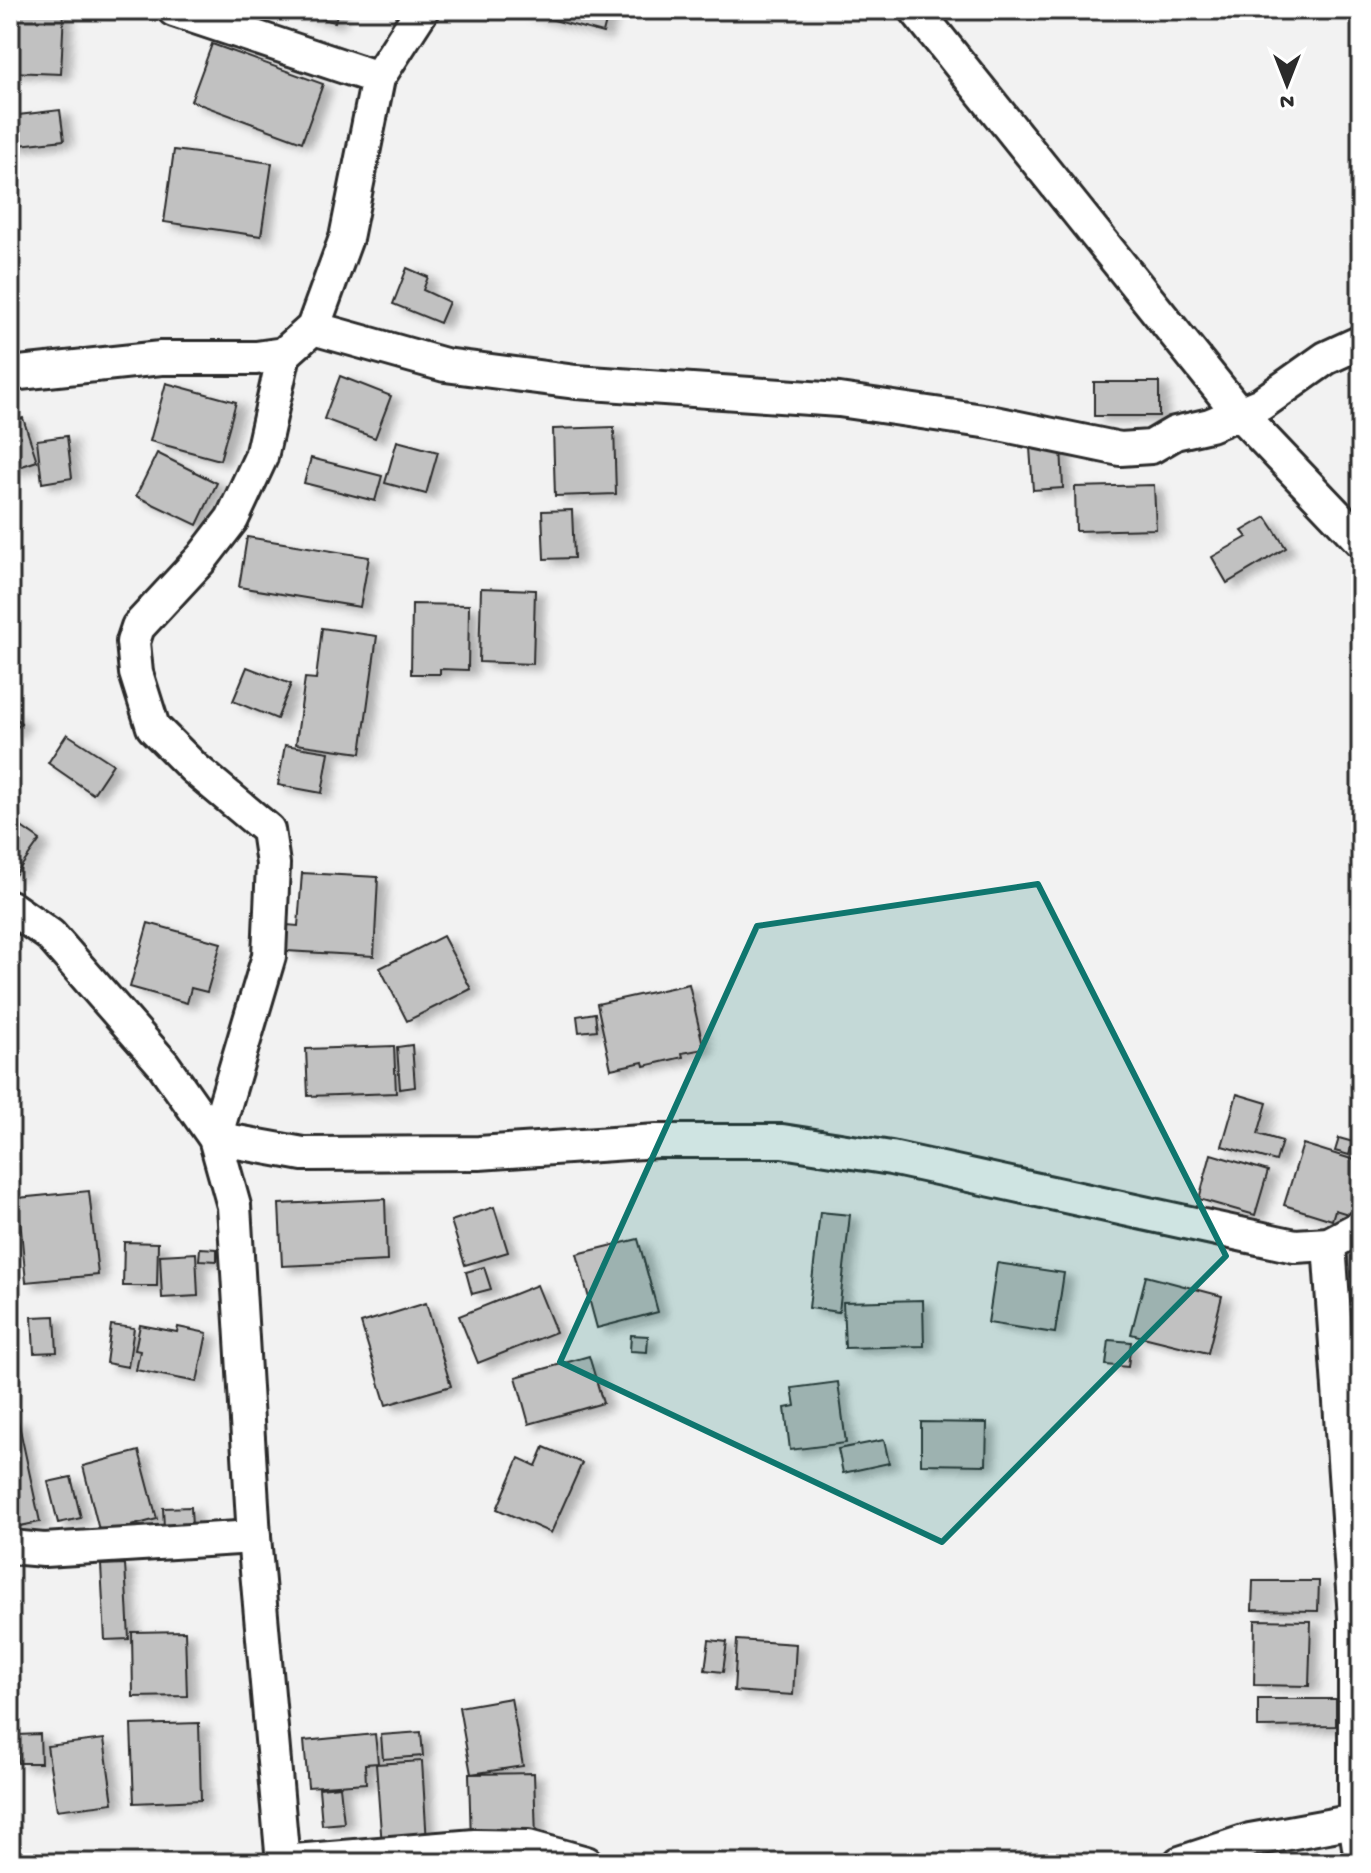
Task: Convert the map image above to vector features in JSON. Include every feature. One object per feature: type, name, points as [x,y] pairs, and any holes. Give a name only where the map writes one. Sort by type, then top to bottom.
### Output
[{"type":"street","points":[[174,10],[378,78]]},
{"type":"street","points":[[10,374],[161,358],[256,358],[284,354],[313,328],[346,238],[378,78],[422,10]]},
{"type":"street","points":[[916,10],[1238,412],[1361,541]]},
{"type":"street","points":[[313,328],[445,365],[576,382],[839,400],[990,422],[1120,449],[1151,447],[1175,433],[1210,425],[1261,404],[1326,358],[1361,342]]},
{"type":"street","points":[[215,1138],[269,956],[273,864],[268,830],[194,768],[153,727],[136,673],[133,642],[138,627],[202,558],[232,519],[261,457],[284,354]]},
{"type":"street","points":[[10,907],[50,935],[163,1064],[215,1138],[234,1206],[254,1537],[283,1863],[475,1846],[528,1847],[586,1863]]},
{"type":"street","points":[[215,1138],[303,1154],[479,1153],[657,1141],[782,1141],[891,1158],[1295,1246],[1329,1244],[1361,1227]]},
{"type":"street","points":[[1329,1244],[1355,1618],[1355,1821],[1361,1860]]},
{"type":"street","points":[[10,1547],[44,1550],[254,1537]]},
{"type":"street","points":[[1180,1863],[1250,1840],[1355,1821]]},
{"type":"highlighted area","points":[[1038,884],[1226,1256],[942,1542],[560,1362],[757,926]]},
{"type":"building","points":[[10,10],[64,10],[61,74],[10,72]]},
{"type":"building","points":[[286,10],[338,10],[335,22]]},
{"type":"building","points":[[523,10],[609,10],[603,33]]},
{"type":"building","points":[[212,44],[323,84],[302,142],[191,101]]},
{"type":"building","points":[[60,110],[64,140],[10,146],[10,116]]},
{"type":"building","points":[[174,150],[272,163],[261,236],[164,222]]},
{"type":"building","points":[[407,268],[428,277],[423,290],[449,302],[440,323],[393,304]]},
{"type":"building","points":[[340,376],[391,396],[375,438],[324,419]]},
{"type":"building","points":[[1094,382],[1159,382],[1159,416],[1094,416]]},
{"type":"building","points":[[166,383],[236,402],[220,460],[150,441]]},
{"type":"building","points":[[23,418],[37,461],[10,470],[10,422]]},
{"type":"building","points":[[614,427],[616,494],[555,496],[553,429]]},
{"type":"building","points":[[67,436],[72,478],[42,483],[37,440]]},
{"type":"building","points":[[397,441],[438,452],[426,494],[385,483]]},
{"type":"building","points":[[1061,446],[1063,488],[1033,490],[1030,448]]},
{"type":"building","points":[[157,453],[217,483],[197,525],[136,496]]},
{"type":"building","points":[[311,458],[382,476],[375,501],[304,483]]},
{"type":"building","points":[[1154,485],[1156,529],[1076,531],[1075,487]]},
{"type":"building","points":[[572,510],[574,558],[544,559],[542,511]]},
{"type":"building","points":[[1266,517],[1286,548],[1227,583],[1212,557],[1247,537],[1242,531]]},
{"type":"building","points":[[247,537],[369,557],[360,607],[239,587]]},
{"type":"building","points":[[481,588],[535,590],[533,664],[479,662]]},
{"type":"building","points":[[412,604],[469,605],[468,670],[440,669],[440,674],[411,674]]},
{"type":"building","points":[[322,628],[377,636],[361,753],[296,744],[305,678],[316,679]]},
{"type":"building","points":[[247,667],[291,684],[277,719],[233,701]]},
{"type":"building","points":[[10,712],[21,723],[10,735]]},
{"type":"building","points":[[67,734],[113,764],[93,794],[48,763]]},
{"type":"building","points":[[285,745],[329,752],[322,793],[278,785]]},
{"type":"building","points":[[10,819],[40,840],[15,875],[10,871]]},
{"type":"building","points":[[302,873],[378,877],[374,956],[286,951],[287,925],[298,926]]},
{"type":"building","points":[[148,923],[221,943],[207,992],[191,988],[187,1003],[130,987]]},
{"type":"building","points":[[443,936],[471,989],[407,1021],[380,968]]},
{"type":"building","points":[[689,984],[704,1049],[644,1066],[643,1062],[611,1069],[597,1004]]},
{"type":"building","points":[[595,1013],[597,1030],[579,1032],[577,1016]]},
{"type":"building","points":[[412,1045],[415,1087],[400,1089],[397,1047]]},
{"type":"building","points":[[394,1046],[396,1093],[308,1096],[306,1049]]},
{"type":"building","points":[[1237,1094],[1267,1103],[1258,1134],[1282,1141],[1276,1161],[1222,1146]]},
{"type":"building","points":[[1339,1138],[1353,1142],[1349,1155],[1335,1151]]},
{"type":"building","points":[[1303,1144],[1361,1162],[1361,1208],[1358,1217],[1335,1210],[1332,1220],[1284,1205]]},
{"type":"building","points":[[1211,1154],[1268,1171],[1255,1215],[1199,1199]]},
{"type":"building","points":[[89,1191],[98,1275],[26,1282],[18,1198]]},
{"type":"building","points":[[385,1199],[387,1261],[282,1266],[279,1204]]},
{"type":"building","points":[[494,1207],[508,1252],[465,1265],[451,1221]]},
{"type":"building","points":[[820,1212],[850,1215],[839,1312],[809,1308]]},
{"type":"building","points":[[638,1239],[658,1312],[597,1328],[577,1254]]},
{"type":"building","points":[[124,1242],[158,1243],[157,1286],[123,1286]]},
{"type":"building","points":[[200,1248],[217,1249],[217,1261],[199,1260]]},
{"type":"building","points":[[196,1253],[198,1296],[162,1298],[160,1255]]},
{"type":"building","points":[[997,1263],[1064,1273],[1055,1333],[988,1323]]},
{"type":"building","points":[[484,1267],[491,1289],[472,1294],[466,1272]]},
{"type":"building","points":[[1146,1276],[1222,1296],[1208,1353],[1131,1334]]},
{"type":"building","points":[[537,1285],[556,1332],[478,1363],[459,1316]]},
{"type":"building","points":[[923,1300],[924,1346],[845,1348],[843,1302]]},
{"type":"building","points":[[426,1303],[451,1386],[386,1405],[361,1323]]},
{"type":"building","points":[[55,1316],[57,1352],[34,1353],[32,1317]]},
{"type":"building","points":[[111,1325],[134,1328],[128,1367],[106,1363]]},
{"type":"building","points":[[140,1325],[177,1332],[178,1327],[207,1333],[197,1382],[136,1370],[140,1351],[135,1350]]},
{"type":"building","points":[[631,1335],[648,1336],[647,1352],[630,1351]]},
{"type":"building","points":[[1109,1340],[1131,1342],[1128,1367],[1106,1365]]},
{"type":"building","points":[[589,1356],[603,1403],[529,1424],[516,1377]]},
{"type":"building","points":[[838,1382],[846,1443],[790,1450],[785,1408],[795,1406],[792,1388]]},
{"type":"building","points":[[18,1420],[40,1522],[10,1528],[10,1421]]},
{"type":"building","points":[[921,1422],[987,1423],[986,1465],[921,1464]]},
{"type":"building","points":[[884,1440],[889,1463],[843,1473],[838,1449]]},
{"type":"building","points":[[544,1447],[582,1463],[551,1533],[497,1509],[519,1458],[536,1466]]},
{"type":"building","points":[[139,1451],[157,1519],[100,1534],[83,1466]]},
{"type":"building","points":[[71,1477],[81,1518],[58,1523],[48,1482]]},
{"type":"building","points":[[191,1507],[192,1527],[164,1528],[163,1508]]},
{"type":"building","points":[[125,1564],[129,1639],[105,1640],[101,1565]]},
{"type":"building","points":[[1253,1581],[1319,1581],[1318,1611],[1252,1610]]},
{"type":"building","points":[[1255,1620],[1311,1621],[1309,1686],[1254,1685]]},
{"type":"building","points":[[185,1631],[187,1696],[133,1697],[132,1632]]},
{"type":"building","points":[[709,1640],[727,1642],[723,1672],[705,1670]]},
{"type":"building","points":[[737,1640],[796,1644],[793,1695],[734,1691]]},
{"type":"building","points":[[511,1698],[523,1766],[471,1774],[459,1707]]},
{"type":"building","points":[[1258,1699],[1336,1699],[1336,1726],[1258,1727]]},
{"type":"building","points":[[199,1723],[201,1800],[134,1803],[131,1725]]},
{"type":"building","points":[[421,1732],[423,1756],[383,1759],[381,1735]]},
{"type":"building","points":[[40,1734],[41,1763],[18,1763],[17,1735]]},
{"type":"building","points":[[375,1734],[378,1763],[365,1764],[366,1783],[308,1787],[304,1741]]},
{"type":"building","points":[[104,1739],[113,1803],[57,1810],[47,1746]]},
{"type":"building","points":[[422,1761],[427,1843],[382,1846],[376,1764]]},
{"type":"building","points":[[534,1773],[536,1839],[471,1841],[469,1774]]},
{"type":"building","points":[[340,1786],[344,1823],[322,1825],[319,1788]]}]
